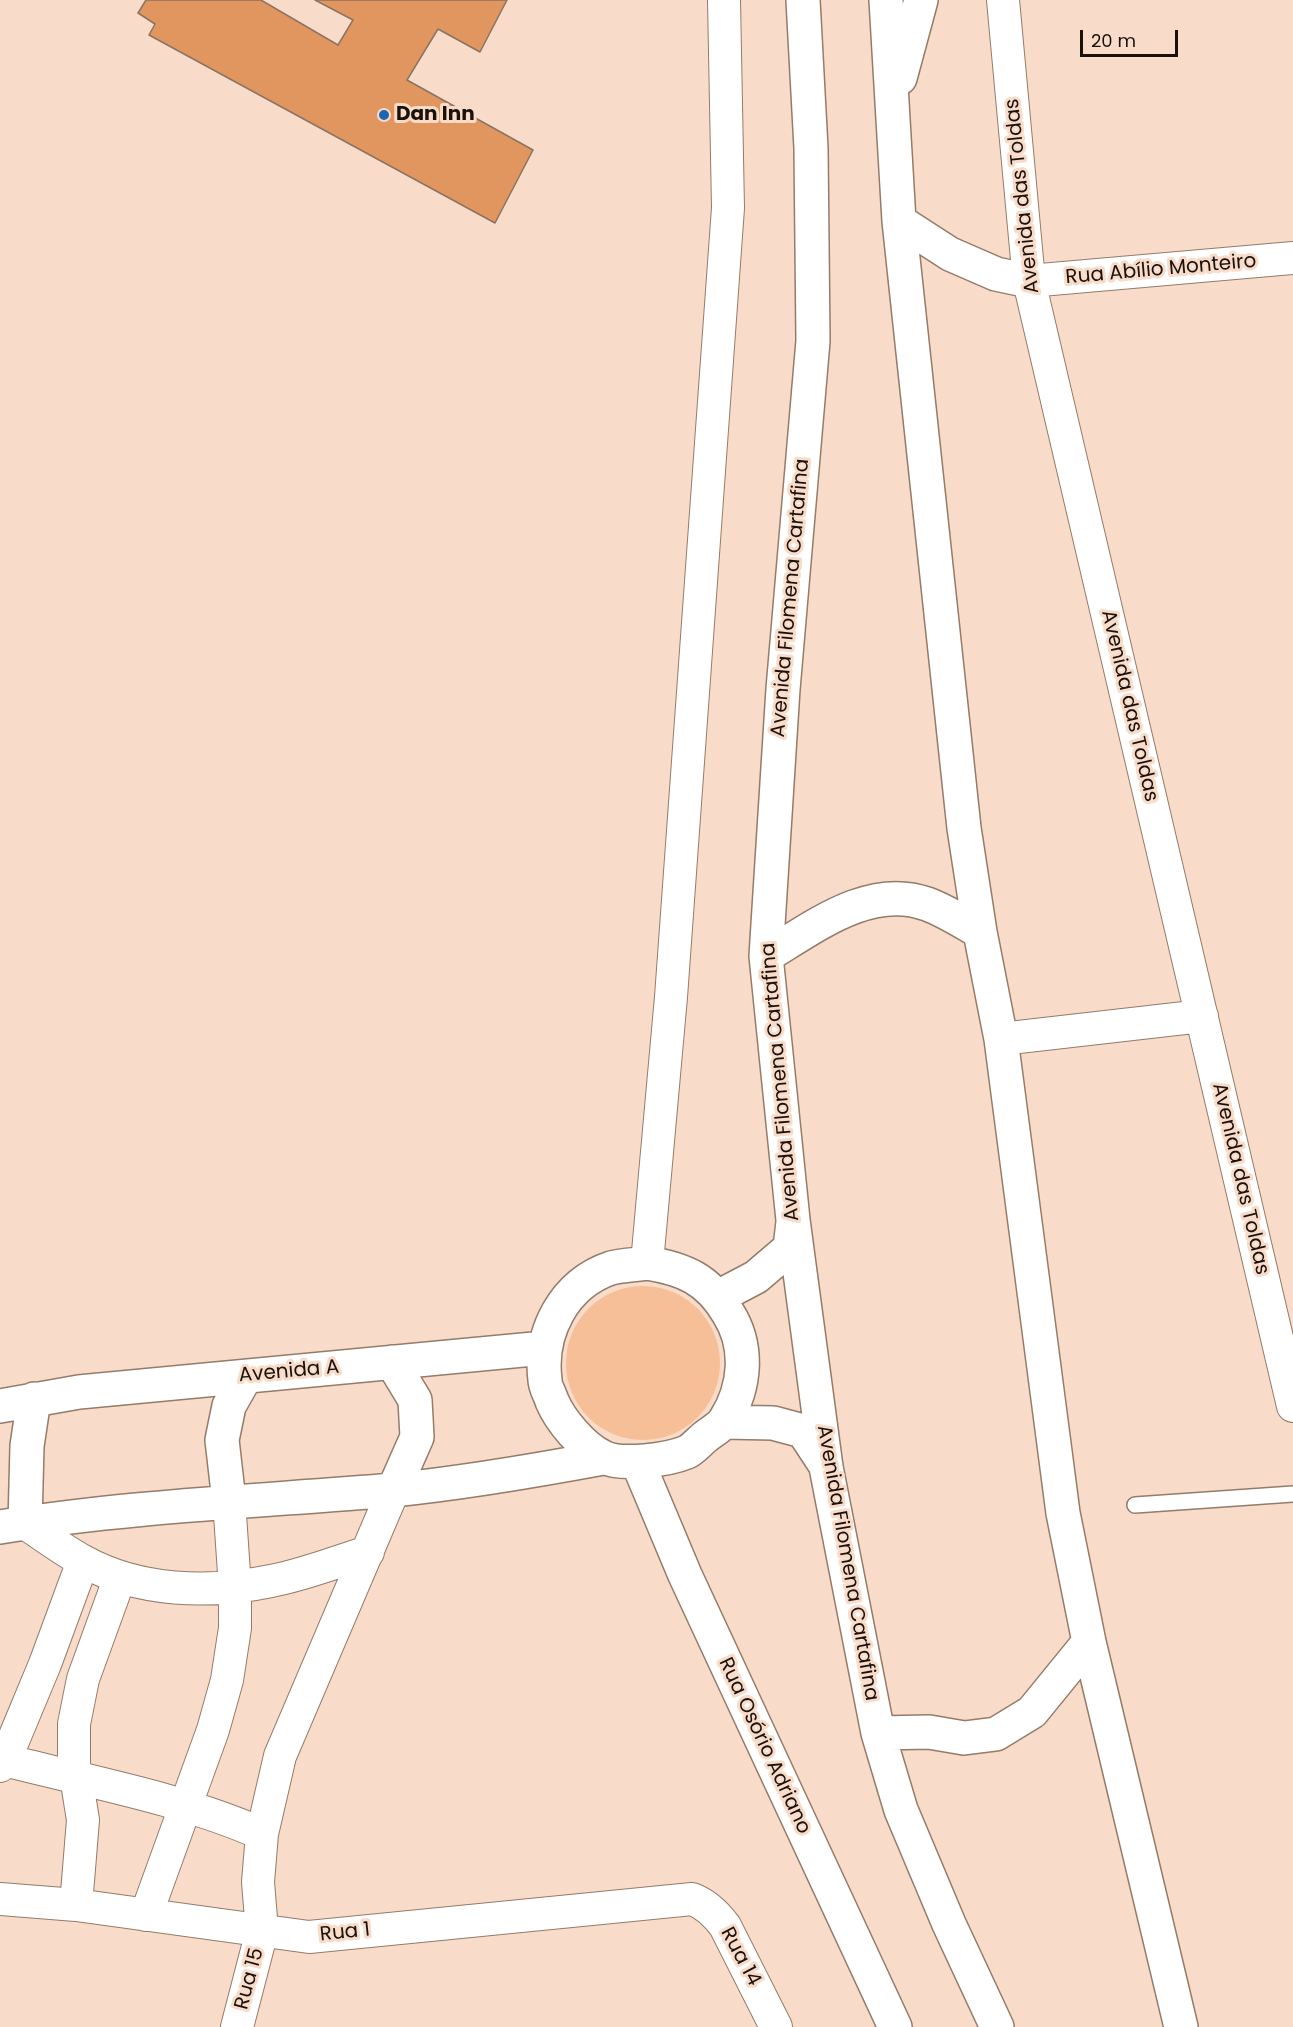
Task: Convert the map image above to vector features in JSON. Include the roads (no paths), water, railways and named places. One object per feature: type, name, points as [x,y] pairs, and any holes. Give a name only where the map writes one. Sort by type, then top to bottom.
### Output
[{"type":"main road","name":"Avenida Filomena Cartafina","points":[[803,0],[812,148],[813,341],[783,689],[766,956],[793,1220],[826,1467],[878,1733],[902,1810],[949,1924],[997,2027]]},
{"type":"main road","points":[[886,0],[899,221],[963,816],[980,932],[1001,1039],[1063,1513],[1089,1642],[1181,2027]]},
{"type":"main road","points":[[893,103],[921,0]]},
{"type":"main road","points":[[899,221],[950,254],[996,274],[1029,281]]},
{"type":"main road","points":[[766,956],[858,904],[888,897],[925,903],[980,932]]},
{"type":"main road","points":[[718,1297],[756,1277],[790,1248],[793,1220]]},
{"type":"main road","points":[[34,1399],[12,1525],[65,1517],[229,1501],[394,1489],[510,1475],[603,1458],[638,1463],[688,1451],[724,1422],[739,1391],[744,1358],[736,1325],[718,1297],[698,1279],[673,1267],[647,1263],[611,1268],[579,1286],[555,1313],[544,1348],[545,1381],[556,1412],[578,1438],[603,1458]]},
{"type":"main road","name":"Avenida A","points":[[0,1406],[79,1392],[544,1348]]},
{"type":"main road","points":[[392,1362],[415,1400],[417,1437],[394,1489]]},
{"type":"main road","points":[[229,1501],[222,1440],[229,1406],[246,1376]]},
{"type":"main road","points":[[724,1422],[773,1423],[803,1431],[826,1467]]},
{"type":"main road","name":"Rua Osório Adriano","points":[[638,1463],[685,1575],[895,2027]]},
{"type":"main road","points":[[878,1733],[929,1732],[964,1738],[996,1734],[1032,1712],[1089,1642]]},
{"type":"street","name":"Avenida das Toldas","points":[[1003,0],[1029,281],[1293,1406]]},
{"type":"street","points":[[647,1263],[671,997],[728,208],[723,1]]},
{"type":"street","name":"Rua Abílio Monteiro","points":[[1029,281],[1293,258]]},
{"type":"street","points":[[1001,1039],[1202,1016]]},
{"type":"street","name":"Rua 15","points":[[237,2027],[262,1931],[258,1882],[262,1834],[280,1756],[394,1489]]},
{"type":"street","points":[[146,1915],[213,1730],[227,1680],[235,1628],[235,1587],[229,1501]]},
{"type":"street","points":[[12,1525],[120,1577],[175,1588],[235,1587],[294,1576],[368,1552]]},
{"type":"street","points":[[83,1561],[45,1664],[3,1763],[76,1778],[185,1807],[262,1834]]},
{"type":"street","points":[[76,1905],[83,1820],[74,1764],[74,1724],[83,1679],[120,1577]]},
{"type":"street","name":"Rua 1","points":[[0,1899],[76,1905],[309,1937],[692,1899]]},
{"type":"street","name":"Rua 14","points":[[692,1899],[716,1915],[725,1926],[776,2027]]},
{"type":"lane","points":[[1135,1505],[1293,1494]]},
{"type":"place","name":"Dan Inn","points":[[384,115]]}]
